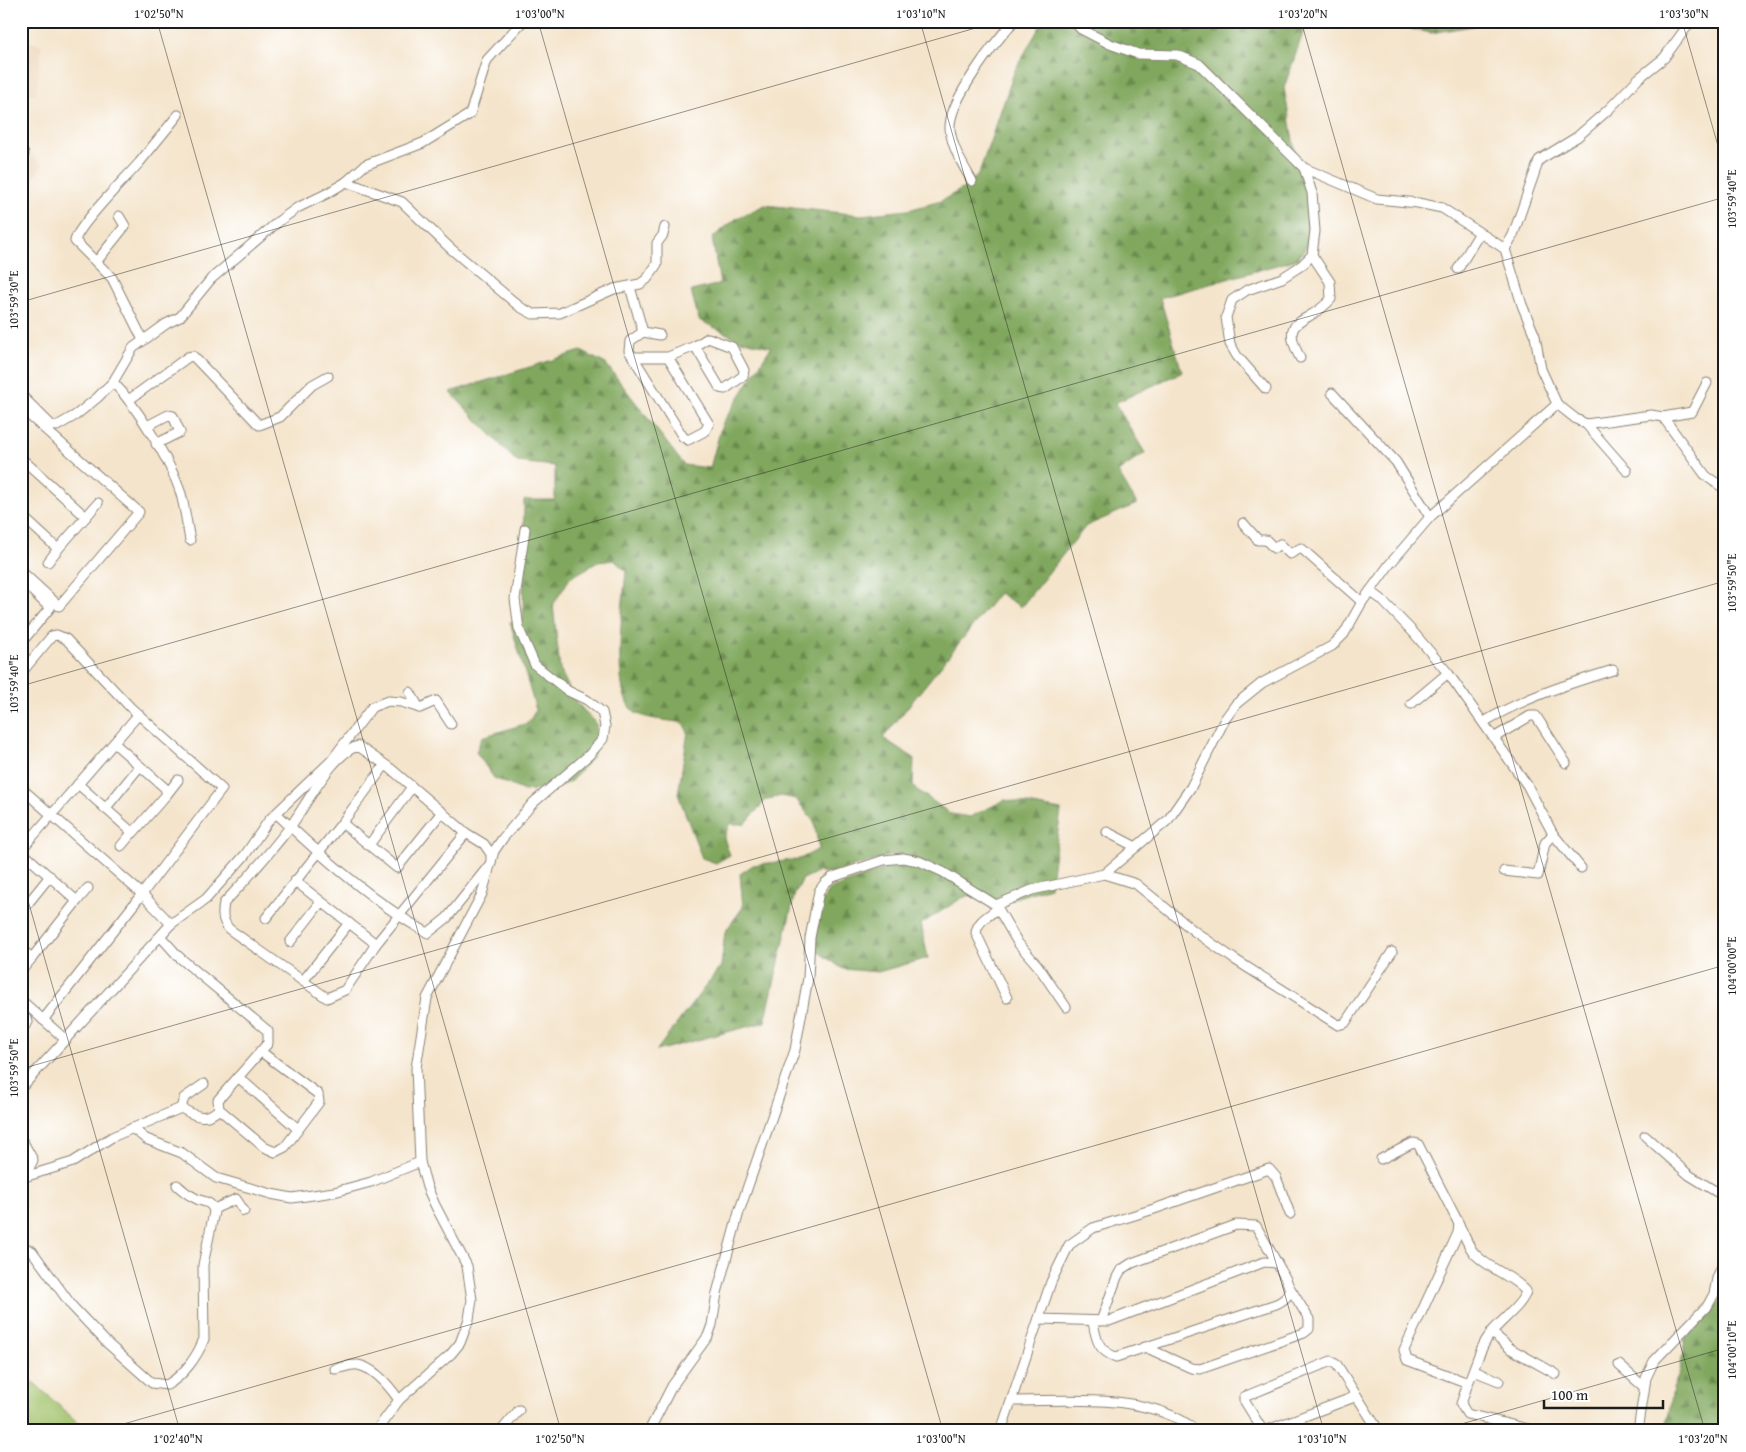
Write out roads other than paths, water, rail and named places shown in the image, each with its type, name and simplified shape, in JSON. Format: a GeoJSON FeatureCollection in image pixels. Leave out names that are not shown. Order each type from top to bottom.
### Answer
{"type":"FeatureCollection","features":[{"type":"Feature","properties":{"kind":"street"},"geometry":{"type":"LineString","coordinates":[[21,395],[42,418],[57,426],[76,415],[113,382],[132,348],[180,317],[212,279],[279,221],[297,208],[346,182],[365,165],[423,143],[470,114],[487,60],[523,21]]}},
{"type":"Feature","properties":{"kind":"street"},"geometry":{"type":"LineString","coordinates":[[972,181],[960,160],[952,137],[952,117],[958,99],[992,49],[1014,21]]}},
{"type":"Feature","properties":{"kind":"street"},"geometry":{"type":"LineString","coordinates":[[1073,21],[1081,29],[1110,44],[1138,54],[1177,55],[1200,64],[1304,168],[1377,198],[1442,208],[1478,234],[1505,249],[1522,305],[1535,336],[1541,369],[1557,404],[1576,419],[1586,424],[1626,471]]}},
{"type":"Feature","properties":{"kind":"street"},"geometry":{"type":"LineString","coordinates":[[1505,249],[1513,235],[1539,160],[1577,137],[1608,110],[1639,78],[1664,58],[1692,21]]}},
{"type":"Feature","properties":{"kind":"street"},"geometry":{"type":"LineString","coordinates":[[143,340],[112,278],[97,261],[76,244],[75,237],[178,115]]}},
{"type":"Feature","properties":{"kind":"street"},"geometry":{"type":"LineString","coordinates":[[1266,389],[1237,356],[1230,344],[1226,317],[1232,300],[1247,290],[1282,278],[1302,265],[1312,255],[1315,232],[1312,193],[1304,168]]}},
{"type":"Feature","properties":{"kind":"street"},"geometry":{"type":"LineString","coordinates":[[346,182],[402,202],[450,248],[520,307],[533,314],[560,313],[614,289],[630,286],[647,279],[657,264],[657,243],[663,235],[665,226]]}},
{"type":"Feature","properties":{"kind":"street"},"geometry":{"type":"LineString","coordinates":[[97,261],[125,226],[125,223],[119,216]]}},
{"type":"Feature","properties":{"kind":"street"},"geometry":{"type":"LineString","coordinates":[[1458,269],[1478,234]]}},
{"type":"Feature","properties":{"kind":"street"},"geometry":{"type":"LineString","coordinates":[[1300,358],[1290,336],[1292,329],[1296,323],[1323,309],[1331,300],[1330,282],[1312,255]]}},
{"type":"Feature","properties":{"kind":"street"},"geometry":{"type":"LineString","coordinates":[[630,286],[643,332]]}},
{"type":"Feature","properties":{"kind":"street"},"geometry":{"type":"LineString","coordinates":[[660,334],[643,332],[629,344],[629,351],[683,437],[688,440],[705,431],[709,424],[668,357]]}},
{"type":"Feature","properties":{"kind":"street"},"geometry":{"type":"LineString","coordinates":[[633,357],[668,357],[695,346],[708,338],[728,344],[744,370],[743,376],[725,389],[720,388],[695,346]]}},
{"type":"Feature","properties":{"kind":"street"},"geometry":{"type":"LineString","coordinates":[[130,399],[188,357],[193,356],[259,425],[280,418],[312,386],[328,376]]}},
{"type":"Feature","properties":{"kind":"street"},"geometry":{"type":"LineString","coordinates":[[113,382],[130,399],[147,426],[181,494],[190,540]]}},
{"type":"Feature","properties":{"kind":"street"},"geometry":{"type":"LineString","coordinates":[[1586,424],[1651,415],[1663,418],[1692,412],[1707,382]]}},
{"type":"Feature","properties":{"kind":"street"},"geometry":{"type":"LineString","coordinates":[[1332,393],[1396,462],[1430,517]]}},
{"type":"Feature","properties":{"kind":"street"},"geometry":{"type":"LineString","coordinates":[[1007,998],[976,933],[980,922],[996,907],[1032,890],[1104,874],[1168,820],[1182,800],[1236,704],[1262,683],[1332,646],[1344,634],[1370,591],[1430,517],[1557,404]]}},
{"type":"Feature","properties":{"kind":"street"},"geometry":{"type":"LineString","coordinates":[[21,408],[139,512],[59,606],[21,571]]}},
{"type":"Feature","properties":{"kind":"street"},"geometry":{"type":"LineString","coordinates":[[147,426],[168,415],[174,416],[180,432],[156,444]]}},
{"type":"Feature","properties":{"kind":"street"},"geometry":{"type":"LineString","coordinates":[[1663,418],[1706,476],[1725,489]]}},
{"type":"Feature","properties":{"kind":"street"},"geometry":{"type":"LineString","coordinates":[[21,458],[86,517]]}},
{"type":"Feature","properties":{"kind":"street"},"geometry":{"type":"LineString","coordinates":[[48,562],[98,503]]}},
{"type":"Feature","properties":{"kind":"street"},"geometry":{"type":"LineString","coordinates":[[21,515],[58,549]]}},
{"type":"Feature","properties":{"kind":"street"},"geometry":{"type":"LineString","coordinates":[[1242,523],[1258,540],[1266,540],[1274,548],[1280,544],[1290,554],[1301,548],[1362,602]]}},
{"type":"Feature","properties":{"kind":"street"},"geometry":{"type":"LineString","coordinates":[[376,1431],[399,1400],[451,1354],[460,1343],[470,1319],[472,1300],[467,1266],[427,1187],[420,1162],[416,1068],[427,998],[482,894],[494,851],[533,803],[589,756],[603,739],[605,726],[602,712],[587,700],[568,691],[536,664],[519,629],[515,599],[525,529]]}},
{"type":"Feature","properties":{"kind":"street"},"geometry":{"type":"LineString","coordinates":[[21,580],[50,608],[21,642]]}},
{"type":"Feature","properties":{"kind":"street"},"geometry":{"type":"LineString","coordinates":[[1370,591],[1381,599],[1407,625],[1448,673],[1495,737],[1527,785],[1553,834],[1581,868]]}},
{"type":"Feature","properties":{"kind":"street"},"geometry":{"type":"LineString","coordinates":[[21,613],[21,618]]}},
{"type":"Feature","properties":{"kind":"street"},"geometry":{"type":"LineString","coordinates":[[21,673],[52,636],[57,635],[66,639],[139,714],[222,789],[43,1020]]}},
{"type":"Feature","properties":{"kind":"street"},"geometry":{"type":"LineString","coordinates":[[1484,722],[1525,699],[1544,691],[1613,670]]}},
{"type":"Feature","properties":{"kind":"street"},"geometry":{"type":"LineString","coordinates":[[1411,704],[1448,673]]}},
{"type":"Feature","properties":{"kind":"street"},"geometry":{"type":"LineString","coordinates":[[410,692],[419,708]]}},
{"type":"Feature","properties":{"kind":"street"},"geometry":{"type":"LineString","coordinates":[[1525,699],[1530,716]]}},
{"type":"Feature","properties":{"kind":"street"},"geometry":{"type":"LineString","coordinates":[[21,1088],[171,924],[206,899],[292,796],[327,765],[372,708],[388,701],[401,702],[419,708],[438,702],[451,724]]}},
{"type":"Feature","properties":{"kind":"street"},"geometry":{"type":"LineString","coordinates":[[78,901],[21,851],[139,714]]}},
{"type":"Feature","properties":{"kind":"street"},"geometry":{"type":"LineString","coordinates":[[1495,737],[1530,716],[1536,716],[1566,763]]}},
{"type":"Feature","properties":{"kind":"street"},"geometry":{"type":"LineString","coordinates":[[114,743],[165,788],[167,794]]}},
{"type":"Feature","properties":{"kind":"street"},"geometry":{"type":"LineString","coordinates":[[276,814],[290,827],[319,852],[398,916],[428,932],[436,929],[491,863],[491,854],[484,844],[466,833],[385,764],[358,746],[347,751],[329,770],[290,827],[224,903],[222,913],[223,922],[229,929],[328,998],[345,990],[376,944],[398,916],[466,833]]}},
{"type":"Feature","properties":{"kind":"street"},"geometry":{"type":"LineString","coordinates":[[266,918],[342,823],[385,764]]}},
{"type":"Feature","properties":{"kind":"street"},"geometry":{"type":"LineString","coordinates":[[105,809],[140,766]]}},
{"type":"Feature","properties":{"kind":"street"},"geometry":{"type":"LineString","coordinates":[[121,846],[178,780]]}},
{"type":"Feature","properties":{"kind":"street"},"geometry":{"type":"LineString","coordinates":[[78,784],[132,834]]}},
{"type":"Feature","properties":{"kind":"street"},"geometry":{"type":"LineString","coordinates":[[369,845],[412,787]]}},
{"type":"Feature","properties":{"kind":"street"},"geometry":{"type":"LineString","coordinates":[[21,788],[142,894],[171,924]]}},
{"type":"Feature","properties":{"kind":"street"},"geometry":{"type":"LineString","coordinates":[[342,823],[397,868],[442,812]]}},
{"type":"Feature","properties":{"kind":"street"},"geometry":{"type":"LineString","coordinates":[[1107,832],[1136,847]]}},
{"type":"Feature","properties":{"kind":"street"},"geometry":{"type":"LineString","coordinates":[[1504,871],[1538,875],[1545,843],[1553,834]]}},
{"type":"Feature","properties":{"kind":"street"},"geometry":{"type":"LineString","coordinates":[[649,1431],[672,1386],[708,1336],[712,1325],[717,1293],[739,1212],[795,1050],[808,978],[810,938],[820,891],[824,883],[884,860],[903,858],[919,861],[943,872],[996,907],[1018,943],[1038,966],[1066,1007]]}},
{"type":"Feature","properties":{"kind":"street"},"geometry":{"type":"LineString","coordinates":[[1104,874],[1136,884],[1226,953],[1338,1025],[1345,1023],[1392,952]]}},
{"type":"Feature","properties":{"kind":"street"},"geometry":{"type":"LineString","coordinates":[[21,912],[50,876]]}},
{"type":"Feature","properties":{"kind":"street"},"geometry":{"type":"LineString","coordinates":[[295,881],[376,944]]}},
{"type":"Feature","properties":{"kind":"street"},"geometry":{"type":"LineString","coordinates":[[21,971],[88,888]]}},
{"type":"Feature","properties":{"kind":"street"},"geometry":{"type":"LineString","coordinates":[[290,942],[321,902]]}},
{"type":"Feature","properties":{"kind":"street"},"geometry":{"type":"LineString","coordinates":[[303,981],[349,923]]}},
{"type":"Feature","properties":{"kind":"street"},"geometry":{"type":"LineString","coordinates":[[161,937],[179,957],[268,1031],[268,1043],[260,1051],[218,1100],[219,1109],[264,1147],[275,1152],[285,1146],[319,1102],[318,1094],[260,1051]]}},
{"type":"Feature","properties":{"kind":"street"},"geometry":{"type":"LineString","coordinates":[[21,949],[32,958]]}},
{"type":"Feature","properties":{"kind":"street"},"geometry":{"type":"LineString","coordinates":[[21,1000],[66,1040]]}},
{"type":"Feature","properties":{"kind":"street"},"geometry":{"type":"LineString","coordinates":[[21,1010],[28,1020],[21,1030]]}},
{"type":"Feature","properties":{"kind":"street"},"geometry":{"type":"LineString","coordinates":[[238,1078],[298,1130]]}},
{"type":"Feature","properties":{"kind":"street"},"geometry":{"type":"LineString","coordinates":[[181,1108],[184,1098],[204,1084]]}},
{"type":"Feature","properties":{"kind":"street"},"geometry":{"type":"LineString","coordinates":[[24,1177],[73,1162],[112,1136],[181,1108],[199,1117],[205,1117],[219,1109]]}},
{"type":"Feature","properties":{"kind":"street"},"geometry":{"type":"LineString","coordinates":[[132,1128],[146,1139],[182,1153],[216,1178],[292,1198],[334,1192],[371,1182],[420,1162]]}},
{"type":"Feature","properties":{"kind":"street"},"geometry":{"type":"LineString","coordinates":[[1645,1136],[1689,1175],[1725,1197]]}},
{"type":"Feature","properties":{"kind":"street"},"geometry":{"type":"LineString","coordinates":[[23,1142],[33,1160],[24,1177]]}},
{"type":"Feature","properties":{"kind":"street"},"geometry":{"type":"LineString","coordinates":[[1381,1159],[1413,1143],[1418,1144],[1473,1252],[1484,1262],[1518,1283],[1526,1291],[1523,1299],[1491,1332],[1480,1349],[1474,1371],[1461,1404],[1467,1414],[1537,1431]]}},
{"type":"Feature","properties":{"kind":"street"},"geometry":{"type":"LineString","coordinates":[[1001,1431],[1051,1282],[1069,1245],[1093,1228],[1269,1169],[1276,1177],[1290,1214]]}},
{"type":"Feature","properties":{"kind":"street"},"geometry":{"type":"LineString","coordinates":[[177,1185],[194,1198],[206,1201],[214,1209]]}},
{"type":"Feature","properties":{"kind":"street"},"geometry":{"type":"LineString","coordinates":[[214,1209],[236,1199],[244,1211]]}},
{"type":"Feature","properties":{"kind":"street"},"geometry":{"type":"LineString","coordinates":[[21,1246],[32,1251],[72,1306],[107,1343],[152,1383],[167,1385],[187,1368],[200,1349],[204,1339],[203,1265],[214,1209]]}},
{"type":"Feature","properties":{"kind":"street"},"geometry":{"type":"LineString","coordinates":[[1459,1224],[1458,1233],[1404,1350],[1407,1360],[1468,1383]]}},
{"type":"Feature","properties":{"kind":"street"},"geometry":{"type":"LineString","coordinates":[[1146,1347],[1191,1368],[1200,1369],[1304,1333],[1310,1325],[1309,1319],[1256,1226],[1236,1225],[1132,1263],[1121,1270],[1098,1321],[1099,1345],[1105,1353],[1116,1357],[1146,1347],[1276,1304],[1285,1300],[1290,1294],[1290,1288]]}},
{"type":"Feature","properties":{"kind":"street"},"geometry":{"type":"LineString","coordinates":[[1638,1431],[1644,1387],[1654,1362],[1708,1305],[1714,1294],[1717,1278],[1725,1259]]}},
{"type":"Feature","properties":{"kind":"street"},"geometry":{"type":"LineString","coordinates":[[1039,1319],[1110,1321],[1264,1262],[1277,1263]]}},
{"type":"Feature","properties":{"kind":"street"},"geometry":{"type":"LineString","coordinates":[[1491,1332],[1511,1349],[1556,1374]]}},
{"type":"Feature","properties":{"kind":"street"},"geometry":{"type":"LineString","coordinates":[[1357,1396],[1264,1431],[1244,1400],[1244,1397],[1331,1361],[1337,1365],[1379,1430],[1364,1431]]}},
{"type":"Feature","properties":{"kind":"street"},"geometry":{"type":"LineString","coordinates":[[335,1369],[355,1365],[364,1368],[383,1380],[399,1400]]}},
{"type":"Feature","properties":{"kind":"street"},"geometry":{"type":"LineString","coordinates":[[1619,1365],[1644,1387]]}},
{"type":"Feature","properties":{"kind":"street"},"geometry":{"type":"LineString","coordinates":[[1474,1371],[1499,1381]]}},
{"type":"Feature","properties":{"kind":"street"},"geometry":{"type":"LineString","coordinates":[[1012,1401],[1099,1400],[1167,1412],[1197,1431]]}},
{"type":"Feature","properties":{"kind":"street"},"geometry":{"type":"LineString","coordinates":[[500,1431],[519,1410]]}}]}
